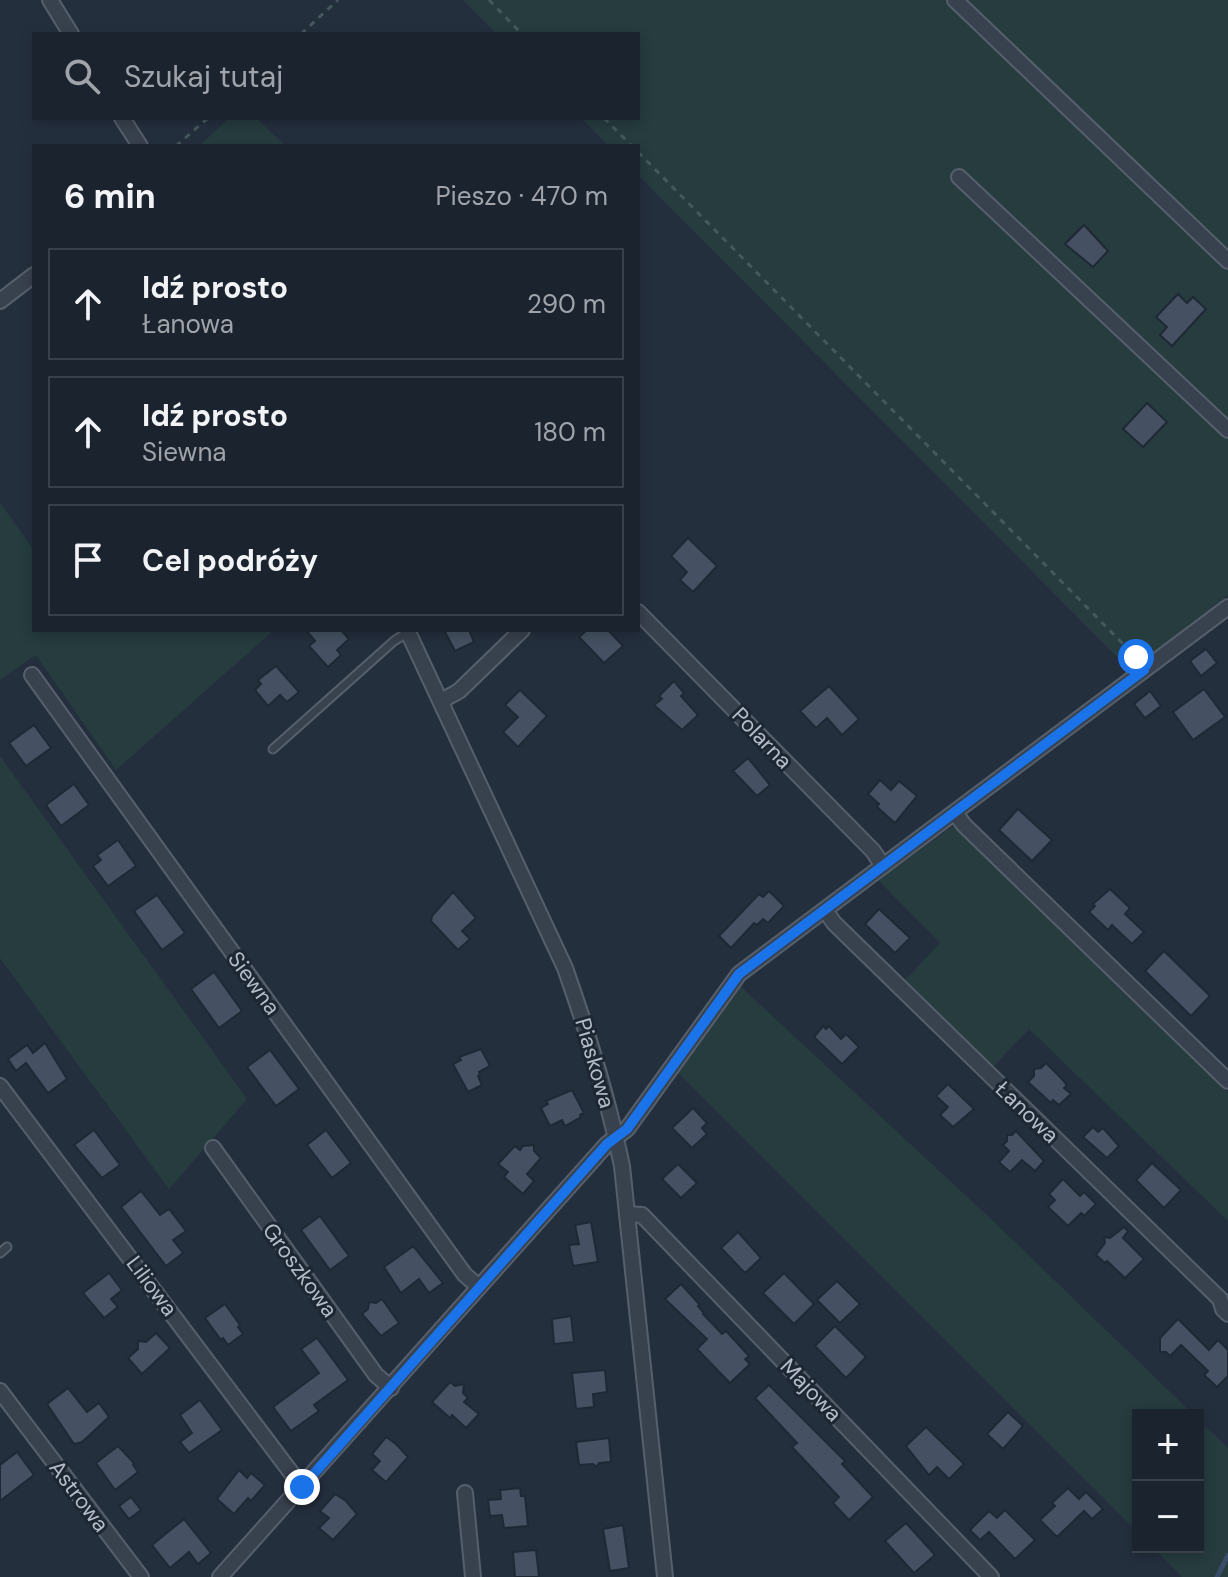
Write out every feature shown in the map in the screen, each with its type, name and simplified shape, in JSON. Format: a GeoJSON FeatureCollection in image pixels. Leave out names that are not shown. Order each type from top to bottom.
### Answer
{"type":"FeatureCollection","features":[{"type":"Feature","properties":{"kind":"street"},"geometry":{"type":"LineString","coordinates":[[50,0],[70,32]]}},
{"type":"Feature","properties":{"kind":"street"},"geometry":{"type":"LineString","coordinates":[[955,0],[1228,261]]}},
{"type":"Feature","properties":{"kind":"street"},"geometry":{"type":"LineString","coordinates":[[123,120],[139,144]]}},
{"type":"Feature","properties":{"kind":"street"},"geometry":{"type":"LineString","coordinates":[[959,177],[1228,430]]}},
{"type":"Feature","properties":{"kind":"street"},"geometry":{"type":"LineString","coordinates":[[0,301],[32,277]]}},
{"type":"Feature","properties":{"kind":"street"},"geometry":{"type":"LineString","coordinates":[[220,1577],[479,1287],[616,1137],[627,1129],[739,974],[1228,607]]}},
{"type":"Feature","properties":{"kind":"street","name":"Polarna"},"geometry":{"type":"LineString","coordinates":[[640,614],[873,851],[883,866]]}},
{"type":"Feature","properties":{"kind":"street","name":"Piaskowa"},"geometry":{"type":"LineString","coordinates":[[408,632],[565,968],[585,1025],[616,1137],[627,1214],[665,1577]]}},
{"type":"Feature","properties":{"kind":"street"},"geometry":{"type":"LineString","coordinates":[[441,701],[459,691],[520,632]]}},
{"type":"Feature","properties":{"kind":"street","name":"Siewna"},"geometry":{"type":"LineString","coordinates":[[32,675],[465,1275],[479,1287]]}},
{"type":"Feature","properties":{"kind":"street"},"geometry":{"type":"LineString","coordinates":[[955,813],[1228,1081]]}},
{"type":"Feature","properties":{"kind":"street","name":"Łanowa"},"geometry":{"type":"LineString","coordinates":[[825,910],[834,923],[1220,1299],[1228,1314]]}},
{"type":"Feature","properties":{"kind":"street","name":"Liliowa"},"geometry":{"type":"LineString","coordinates":[[0,1086],[302,1487]]}},
{"type":"Feature","properties":{"kind":"street","name":"Groszkowa"},"geometry":{"type":"LineString","coordinates":[[213,1148],[376,1375],[391,1388]]}},
{"type":"Feature","properties":{"kind":"street","name":"Majowa"},"geometry":{"type":"LineString","coordinates":[[627,1214],[642,1215],[991,1577]]}},
{"type":"Feature","properties":{"kind":"street","name":"Astrowa"},"geometry":{"type":"LineString","coordinates":[[0,1391],[141,1577]]}},
{"type":"Feature","properties":{"kind":"street"},"geometry":{"type":"LineString","coordinates":[[465,1493],[473,1577]]}},
{"type":"Feature","properties":{"kind":"lane"},"geometry":{"type":"LineString","coordinates":[[273,749],[407,632]]}},
{"type":"Feature","properties":{"kind":"path"},"geometry":{"type":"LineString","coordinates":[[303,32],[338,0]]}},
{"type":"Feature","properties":{"kind":"path"},"geometry":{"type":"LineString","coordinates":[[489,0],[520,32]]}},
{"type":"Feature","properties":{"kind":"path"},"geometry":{"type":"LineString","coordinates":[[178,144],[206,120]]}},
{"type":"Feature","properties":{"kind":"path"},"geometry":{"type":"LineString","coordinates":[[606,120],[630,144]]}},
{"type":"Feature","properties":{"kind":"path"},"geometry":{"type":"LineString","coordinates":[[640,154],[1136,657],[1144,670]]}},
{"type":"Feature","properties":{"kind":"green space"},"geometry":{"type":"Polygon","coordinates":[[[463,0],[1228,0],[1228,595],[1130,670],[640,177],[640,144],[607,144],[583,120],[640,120],[640,32],[495,32],[463,0]]]}},
{"type":"Feature","properties":{"kind":"green space"},"geometry":{"type":"Polygon","coordinates":[[[227,120],[258,120],[284,144],[201,144],[227,120]]]}},
{"type":"Feature","properties":{"kind":"green space"},"geometry":{"type":"Polygon","coordinates":[[[0,503],[32,547],[32,632],[272,632],[116,770],[36,655],[0,680],[0,503]]]}},
{"type":"Feature","properties":{"kind":"green space"},"geometry":{"type":"Polygon","coordinates":[[[0,756],[247,1099],[169,1189],[0,958],[0,756]]]}},
{"type":"Feature","properties":{"kind":"green space"},"geometry":{"type":"Polygon","coordinates":[[[953,826],[1228,1093],[1228,1221],[1029,1029],[993,1067],[905,980],[940,943],[878,880],[953,826]]]}},
{"type":"Feature","properties":{"kind":"green space"},"geometry":{"type":"Polygon","coordinates":[[[739,985],[990,1218],[1188,1409],[1132,1409],[1132,1527],[676,1071],[739,985]]]}},
{"type":"Feature","properties":{"kind":"green space"},"geometry":{"type":"Polygon","coordinates":[[[1204,1425],[1228,1448],[1228,1577],[1182,1577],[1158,1553],[1204,1553],[1204,1425]]]}},
{"type":"Feature","properties":{"kind":"building"},"geometry":{"type":"Polygon","coordinates":[[[1084,225],[1108,251],[1093,267],[1065,244],[1084,225]]]}},
{"type":"Feature","properties":{"kind":"building"},"geometry":{"type":"Polygon","coordinates":[[[1178,294],[1187,303],[1193,297],[1206,309],[1172,346],[1160,335],[1167,327],[1156,317],[1178,294]]]}},
{"type":"Feature","properties":{"kind":"building"},"geometry":{"type":"Polygon","coordinates":[[[1147,403],[1167,422],[1143,447],[1123,429],[1147,403]]]}},
{"type":"Feature","properties":{"kind":"building"},"geometry":{"type":"Polygon","coordinates":[[[688,538],[717,566],[693,592],[680,580],[687,572],[671,556],[688,538]]]}},
{"type":"Feature","properties":{"kind":"building"},"geometry":{"type":"Polygon","coordinates":[[[308,632],[343,632],[349,639],[337,650],[341,655],[328,667],[309,646],[315,641],[308,632]]]}},
{"type":"Feature","properties":{"kind":"building"},"geometry":{"type":"Polygon","coordinates":[[[445,632],[470,632],[474,642],[455,651],[445,632]]]}},
{"type":"Feature","properties":{"kind":"building"},"geometry":{"type":"Polygon","coordinates":[[[585,632],[610,632],[623,646],[604,663],[579,637],[585,632]]]}},
{"type":"Feature","properties":{"kind":"building"},"geometry":{"type":"Polygon","coordinates":[[[1206,649],[1217,663],[1201,676],[1190,661],[1206,649]]]}},
{"type":"Feature","properties":{"kind":"building"},"geometry":{"type":"Polygon","coordinates":[[[276,666],[299,692],[287,702],[280,695],[268,706],[255,690],[261,684],[258,680],[276,666]]]}},
{"type":"Feature","properties":{"kind":"building"},"geometry":{"type":"Polygon","coordinates":[[[674,681],[684,693],[681,696],[698,715],[682,730],[654,705],[674,681]]]}},
{"type":"Feature","properties":{"kind":"building"},"geometry":{"type":"Polygon","coordinates":[[[829,686],[859,719],[842,735],[827,718],[816,728],[800,711],[829,686]]]}},
{"type":"Feature","properties":{"kind":"building"},"geometry":{"type":"Polygon","coordinates":[[[1204,689],[1225,717],[1193,740],[1173,712],[1204,689]]]}},
{"type":"Feature","properties":{"kind":"building"},"geometry":{"type":"Polygon","coordinates":[[[520,690],[547,716],[518,747],[503,732],[518,717],[505,705],[520,690]]]}},
{"type":"Feature","properties":{"kind":"building"},"geometry":{"type":"Polygon","coordinates":[[[1150,691],[1161,706],[1145,718],[1134,704],[1150,691]]]}},
{"type":"Feature","properties":{"kind":"building"},"geometry":{"type":"Polygon","coordinates":[[[34,725],[51,748],[26,766],[9,743],[34,725]]]}},
{"type":"Feature","properties":{"kind":"building"},"geometry":{"type":"Polygon","coordinates":[[[748,758],[770,785],[757,796],[733,771],[748,758]]]}},
{"type":"Feature","properties":{"kind":"building"},"geometry":{"type":"Polygon","coordinates":[[[880,780],[891,790],[899,781],[917,796],[895,823],[868,794],[880,780]]]}},
{"type":"Feature","properties":{"kind":"building"},"geometry":{"type":"Polygon","coordinates":[[[74,784],[89,805],[61,826],[46,805],[74,784]]]}},
{"type":"Feature","properties":{"kind":"building"},"geometry":{"type":"Polygon","coordinates":[[[1018,809],[1052,840],[1032,861],[999,830],[1018,809]]]}},
{"type":"Feature","properties":{"kind":"building"},"geometry":{"type":"Polygon","coordinates":[[[118,840],[136,866],[108,886],[93,866],[101,860],[97,855],[118,840]]]}},
{"type":"Feature","properties":{"kind":"building"},"geometry":{"type":"Polygon","coordinates":[[[1110,889],[1130,908],[1125,914],[1144,932],[1132,944],[1112,925],[1108,930],[1089,912],[1095,906],[1093,904],[1110,889]]]}},
{"type":"Feature","properties":{"kind":"building"},"geometry":{"type":"Polygon","coordinates":[[[769,891],[784,906],[768,923],[763,919],[757,925],[754,923],[731,948],[719,936],[759,894],[763,897],[769,891]]]}},
{"type":"Feature","properties":{"kind":"building"},"geometry":{"type":"Polygon","coordinates":[[[453,892],[476,918],[462,931],[470,939],[458,950],[431,921],[453,892]]]}},
{"type":"Feature","properties":{"kind":"building"},"geometry":{"type":"Polygon","coordinates":[[[157,895],[185,933],[162,950],[134,911],[157,895]]]}},
{"type":"Feature","properties":{"kind":"building"},"geometry":{"type":"Polygon","coordinates":[[[879,909],[910,938],[895,953],[865,924],[879,909]]]}},
{"type":"Feature","properties":{"kind":"building"},"geometry":{"type":"Polygon","coordinates":[[[1164,951],[1210,996],[1191,1016],[1145,971],[1164,951]]]}},
{"type":"Feature","properties":{"kind":"building"},"geometry":{"type":"Polygon","coordinates":[[[214,972],[242,1011],[219,1028],[191,989],[214,972]]]}},
{"type":"Feature","properties":{"kind":"building"},"geometry":{"type":"Polygon","coordinates":[[[823,1026],[826,1029],[829,1026],[841,1039],[846,1034],[859,1047],[842,1064],[814,1037],[823,1026]]]}},
{"type":"Feature","properties":{"kind":"building"},"geometry":{"type":"Polygon","coordinates":[[[45,1043],[67,1079],[48,1093],[26,1063],[16,1071],[8,1059],[27,1045],[33,1053],[45,1043]]]}},
{"type":"Feature","properties":{"kind":"building"},"geometry":{"type":"Polygon","coordinates":[[[481,1049],[490,1066],[479,1072],[482,1085],[468,1092],[453,1064],[461,1060],[459,1057],[481,1049]]]}},
{"type":"Feature","properties":{"kind":"building"},"geometry":{"type":"Polygon","coordinates":[[[270,1050],[299,1089],[276,1106],[247,1067],[270,1050]]]}},
{"type":"Feature","properties":{"kind":"building"},"geometry":{"type":"Polygon","coordinates":[[[1046,1063],[1067,1085],[1064,1088],[1071,1094],[1059,1105],[1053,1100],[1051,1103],[1028,1082],[1034,1076],[1034,1069],[1046,1063]]]}},
{"type":"Feature","properties":{"kind":"building"},"geometry":{"type":"Polygon","coordinates":[[[948,1084],[974,1109],[953,1127],[940,1115],[948,1107],[936,1096],[948,1084]]]}},
{"type":"Feature","properties":{"kind":"building"},"geometry":{"type":"Polygon","coordinates":[[[572,1090],[584,1113],[565,1126],[562,1120],[550,1126],[541,1108],[548,1104],[546,1101],[572,1090]]]}},
{"type":"Feature","properties":{"kind":"building"},"geometry":{"type":"Polygon","coordinates":[[[693,1108],[707,1123],[702,1128],[707,1134],[692,1148],[672,1128],[693,1108]]]}},
{"type":"Feature","properties":{"kind":"building"},"geometry":{"type":"Polygon","coordinates":[[[1093,1127],[1098,1132],[1103,1128],[1119,1146],[1107,1158],[1083,1137],[1093,1127]]]}},
{"type":"Feature","properties":{"kind":"building"},"geometry":{"type":"Polygon","coordinates":[[[94,1130],[120,1165],[102,1178],[74,1145],[94,1130]]]}},
{"type":"Feature","properties":{"kind":"building"},"geometry":{"type":"Polygon","coordinates":[[[326,1130],[351,1163],[332,1178],[307,1145],[326,1130]]]}},
{"type":"Feature","properties":{"kind":"building"},"geometry":{"type":"Polygon","coordinates":[[[1016,1131],[1044,1161],[1035,1171],[1022,1160],[1010,1172],[999,1162],[1009,1151],[1003,1145],[1007,1135],[1016,1131]]]}},
{"type":"Feature","properties":{"kind":"building"},"geometry":{"type":"Polygon","coordinates":[[[534,1145],[534,1151],[541,1158],[527,1174],[534,1181],[523,1194],[504,1177],[508,1172],[498,1164],[515,1146],[520,1150],[523,1146],[534,1145]]]}},
{"type":"Feature","properties":{"kind":"building"},"geometry":{"type":"Polygon","coordinates":[[[1152,1163],[1181,1190],[1164,1208],[1136,1180],[1152,1163]]]}},
{"type":"Feature","properties":{"kind":"building"},"geometry":{"type":"Polygon","coordinates":[[[678,1164],[697,1183],[681,1198],[662,1179],[678,1164]]]}},
{"type":"Feature","properties":{"kind":"building"},"geometry":{"type":"Polygon","coordinates":[[[1063,1179],[1080,1196],[1084,1192],[1096,1204],[1068,1226],[1048,1207],[1055,1200],[1049,1194],[1063,1179]]]}},
{"type":"Feature","properties":{"kind":"building"},"geometry":{"type":"Polygon","coordinates":[[[141,1191],[160,1215],[169,1209],[186,1231],[173,1240],[183,1253],[166,1266],[121,1207],[141,1191]]]}},
{"type":"Feature","properties":{"kind":"building"},"geometry":{"type":"Polygon","coordinates":[[[320,1216],[349,1256],[330,1270],[301,1230],[320,1216]]]}},
{"type":"Feature","properties":{"kind":"building"},"geometry":{"type":"Polygon","coordinates":[[[591,1222],[598,1262],[573,1266],[569,1245],[579,1244],[575,1225],[591,1222]]]}},
{"type":"Feature","properties":{"kind":"building"},"geometry":{"type":"Polygon","coordinates":[[[1124,1227],[1128,1231],[1123,1238],[1144,1259],[1125,1278],[1096,1255],[1105,1243],[1104,1237],[1110,1238],[1124,1227]]]}},
{"type":"Feature","properties":{"kind":"building"},"geometry":{"type":"Polygon","coordinates":[[[738,1232],[761,1258],[745,1273],[721,1248],[738,1232]]]}},
{"type":"Feature","properties":{"kind":"building"},"geometry":{"type":"Polygon","coordinates":[[[412,1247],[443,1283],[429,1293],[419,1279],[401,1293],[384,1267],[412,1247]]]}},
{"type":"Feature","properties":{"kind":"building"},"geometry":{"type":"Polygon","coordinates":[[[109,1273],[122,1290],[111,1299],[118,1307],[104,1318],[83,1293],[109,1273]]]}},
{"type":"Feature","properties":{"kind":"building"},"geometry":{"type":"Polygon","coordinates":[[[784,1273],[814,1304],[794,1324],[763,1293],[784,1273]]]}},
{"type":"Feature","properties":{"kind":"building"},"geometry":{"type":"Polygon","coordinates":[[[837,1281],[860,1304],[840,1323],[817,1300],[837,1281]]]}},
{"type":"Feature","properties":{"kind":"building"},"geometry":{"type":"Polygon","coordinates":[[[681,1284],[700,1305],[703,1314],[722,1334],[726,1331],[749,1356],[745,1359],[750,1364],[730,1383],[697,1349],[707,1339],[665,1299],[681,1284]]]}},
{"type":"Feature","properties":{"kind":"building"},"geometry":{"type":"Polygon","coordinates":[[[382,1299],[399,1323],[381,1336],[362,1314],[368,1309],[369,1302],[376,1303],[382,1299]]]}},
{"type":"Feature","properties":{"kind":"building"},"geometry":{"type":"Polygon","coordinates":[[[225,1304],[243,1334],[228,1345],[205,1318],[225,1304]]]}},
{"type":"Feature","properties":{"kind":"building"},"geometry":{"type":"Polygon","coordinates":[[[571,1316],[574,1342],[554,1344],[552,1319],[571,1316]]]}},
{"type":"Feature","properties":{"kind":"building"},"geometry":{"type":"Polygon","coordinates":[[[1178,1319],[1209,1350],[1218,1340],[1228,1350],[1228,1376],[1217,1387],[1204,1375],[1208,1371],[1181,1345],[1170,1356],[1160,1352],[1160,1338],[1178,1319]]]}},
{"type":"Feature","properties":{"kind":"building"},"geometry":{"type":"Polygon","coordinates":[[[835,1326],[866,1357],[846,1378],[815,1346],[835,1326]]]}},
{"type":"Feature","properties":{"kind":"building"},"geometry":{"type":"Polygon","coordinates":[[[156,1333],[170,1348],[142,1374],[128,1358],[138,1349],[138,1341],[146,1342],[156,1333]]]}},
{"type":"Feature","properties":{"kind":"building"},"geometry":{"type":"Polygon","coordinates":[[[317,1338],[348,1380],[314,1405],[319,1411],[291,1431],[273,1407],[319,1373],[301,1349],[317,1338]]]}},
{"type":"Feature","properties":{"kind":"building"},"geometry":{"type":"Polygon","coordinates":[[[605,1370],[607,1392],[593,1394],[594,1407],[576,1409],[572,1373],[605,1370]]]}},
{"type":"Feature","properties":{"kind":"building"},"geometry":{"type":"Polygon","coordinates":[[[450,1382],[455,1386],[464,1384],[463,1393],[468,1398],[464,1402],[479,1414],[466,1428],[432,1402],[450,1382]]]}},
{"type":"Feature","properties":{"kind":"building"},"geometry":{"type":"Polygon","coordinates":[[[769,1385],[845,1461],[842,1464],[873,1497],[849,1520],[833,1503],[839,1497],[792,1447],[797,1443],[755,1398],[769,1385]]]}},
{"type":"Feature","properties":{"kind":"building"},"geometry":{"type":"Polygon","coordinates":[[[68,1388],[87,1412],[99,1403],[109,1417],[82,1442],[74,1444],[47,1404],[68,1388]]]}},
{"type":"Feature","properties":{"kind":"building"},"geometry":{"type":"Polygon","coordinates":[[[200,1400],[222,1430],[189,1453],[180,1442],[192,1433],[180,1415],[200,1400]]]}},
{"type":"Feature","properties":{"kind":"building"},"geometry":{"type":"Polygon","coordinates":[[[1008,1412],[1023,1426],[1003,1449],[987,1434],[1008,1412]]]}},
{"type":"Feature","properties":{"kind":"building"},"geometry":{"type":"Polygon","coordinates":[[[926,1427],[964,1464],[949,1479],[937,1467],[929,1475],[906,1446],[926,1427]]]}},
{"type":"Feature","properties":{"kind":"building"},"geometry":{"type":"Polygon","coordinates":[[[386,1437],[408,1457],[386,1482],[372,1470],[380,1461],[372,1454],[386,1437]]]}},
{"type":"Feature","properties":{"kind":"building"},"geometry":{"type":"Polygon","coordinates":[[[609,1438],[611,1462],[599,1463],[596,1467],[593,1464],[579,1465],[576,1442],[609,1438]]]}},
{"type":"Feature","properties":{"kind":"building"},"geometry":{"type":"Polygon","coordinates":[[[118,1446],[138,1472],[115,1490],[96,1463],[118,1446]]]}},
{"type":"Feature","properties":{"kind":"building"},"geometry":{"type":"Polygon","coordinates":[[[17,1452],[34,1475],[0,1501],[0,1465],[17,1452]]]}},
{"type":"Feature","properties":{"kind":"building"},"geometry":{"type":"Polygon","coordinates":[[[239,1470],[247,1478],[251,1473],[265,1485],[234,1514],[217,1499],[239,1470]]]}},
{"type":"Feature","properties":{"kind":"building"},"geometry":{"type":"Polygon","coordinates":[[[520,1488],[521,1496],[525,1496],[528,1526],[504,1528],[502,1515],[490,1516],[488,1500],[501,1499],[500,1490],[520,1488]]]}},
{"type":"Feature","properties":{"kind":"building"},"geometry":{"type":"Polygon","coordinates":[[[1068,1488],[1079,1499],[1086,1492],[1103,1509],[1092,1519],[1084,1511],[1057,1537],[1040,1520],[1068,1488]]]}},
{"type":"Feature","properties":{"kind":"building"},"geometry":{"type":"Polygon","coordinates":[[[335,1494],[357,1514],[333,1540],[319,1528],[329,1518],[320,1511],[335,1494]]]}},
{"type":"Feature","properties":{"kind":"building"},"geometry":{"type":"Polygon","coordinates":[[[131,1497],[141,1510],[129,1519],[119,1506],[131,1497]]]}},
{"type":"Feature","properties":{"kind":"building"},"geometry":{"type":"Polygon","coordinates":[[[1005,1510],[1035,1540],[1015,1559],[989,1532],[980,1540],[970,1530],[989,1511],[997,1518],[1005,1510]]]}},
{"type":"Feature","properties":{"kind":"building"},"geometry":{"type":"Polygon","coordinates":[[[184,1519],[211,1553],[198,1564],[189,1552],[170,1568],[152,1545],[184,1519]]]}},
{"type":"Feature","properties":{"kind":"building"},"geometry":{"type":"Polygon","coordinates":[[[906,1523],[935,1555],[914,1573],[885,1541],[906,1523]]]}},
{"type":"Feature","properties":{"kind":"building"},"geometry":{"type":"Polygon","coordinates":[[[623,1525],[629,1568],[610,1571],[603,1529],[623,1525]]]}},
{"type":"Feature","properties":{"kind":"building"},"geometry":{"type":"Polygon","coordinates":[[[536,1550],[539,1577],[515,1577],[513,1552],[536,1550]]]}},
{"type":"Feature","properties":{"kind":"waterway"},"geometry":{"type":"LineString","coordinates":[[1217,1577],[1228,1555]]}},
{"type":"Feature","properties":{"kind":"route"},"geometry":{"type":"LineString","coordinates":[[302,1487],[607,1144],[627,1129],[739,974],[1144,670],[1136,657]]}}]}
